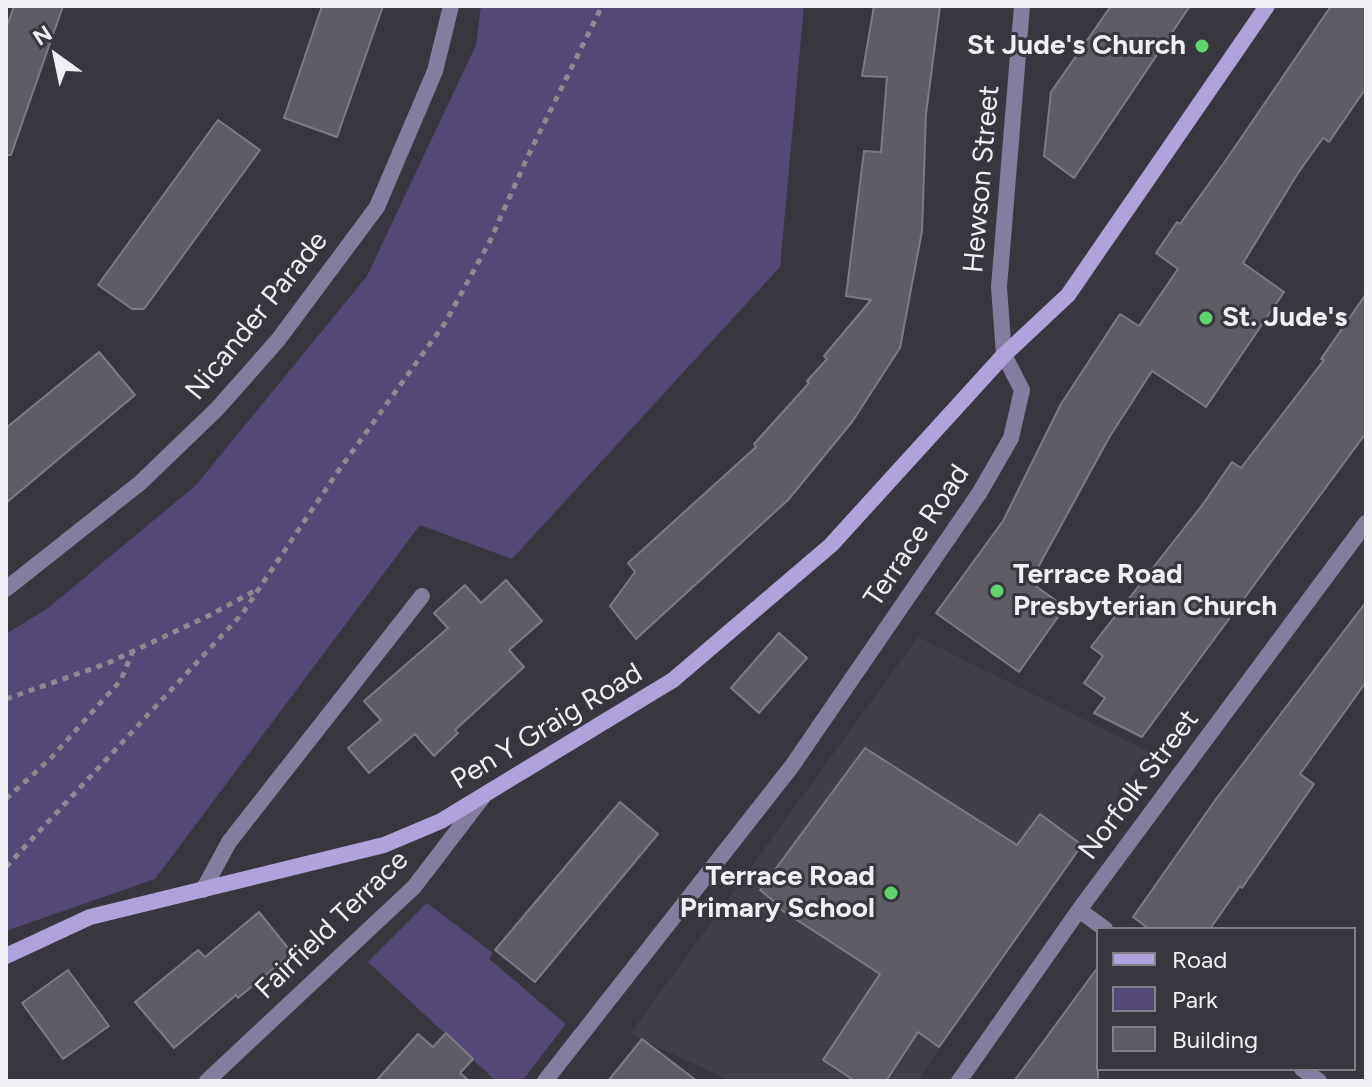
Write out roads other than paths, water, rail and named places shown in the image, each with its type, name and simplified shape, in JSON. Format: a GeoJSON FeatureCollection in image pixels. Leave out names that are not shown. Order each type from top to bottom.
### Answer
{"type":"FeatureCollection","features":[{"type":"Feature","properties":{"kind":"street","name":"Nicander Parade"},"geometry":{"type":"LineString","coordinates":[[6,589],[140,483],[217,409],[287,328],[377,207],[435,71],[451,6]]}},
{"type":"Feature","properties":{"kind":"street","name":"Hewson Street"},"geometry":{"type":"LineString","coordinates":[[1004,355],[999,287],[1022,6]]}},
{"type":"Feature","properties":{"kind":"street"},"geometry":{"type":"LineString","coordinates":[[1004,355],[1068,295],[1267,6]]}},
{"type":"Feature","properties":{"kind":"street","name":"Pen Y Graig Road"},"geometry":{"type":"LineString","coordinates":[[6,956],[90,917],[384,845],[441,821],[483,797],[673,680],[831,545],[1004,355]]}},
{"type":"Feature","properties":{"kind":"street","name":"Terrace Road"},"geometry":{"type":"LineString","coordinates":[[545,1081],[792,766],[980,492],[1011,438],[1022,390],[1004,355]]}},
{"type":"Feature","properties":{"kind":"street","name":"Norfolk Street"},"geometry":{"type":"LineString","coordinates":[[959,1081],[1079,910],[1366,523]]}},
{"type":"Feature","properties":{"kind":"street"},"geometry":{"type":"LineString","coordinates":[[203,890],[229,842],[422,596]]}},
{"type":"Feature","properties":{"kind":"street","name":"Fairfield Terrace"},"geometry":{"type":"LineString","coordinates":[[207,1081],[414,887],[483,797]]}},
{"type":"Feature","properties":{"kind":"street"},"geometry":{"type":"LineString","coordinates":[[1079,910],[1102,927]]}},
{"type":"Feature","properties":{"kind":"place","name":"St Jude's Church"},"geometry":{"type":"Point","coordinates":[1202,46]}},
{"type":"Feature","properties":{"kind":"place","name":"St. Jude's"},"geometry":{"type":"Point","coordinates":[1206,318]}},
{"type":"Feature","properties":{"kind":"place","name":"Terrace Road Presbyterian Church"},"geometry":{"type":"Point","coordinates":[997,591]}},
{"type":"Feature","properties":{"kind":"place","name":"Terrace Road Primary School"},"geometry":{"type":"Point","coordinates":[891,893]}}]}
